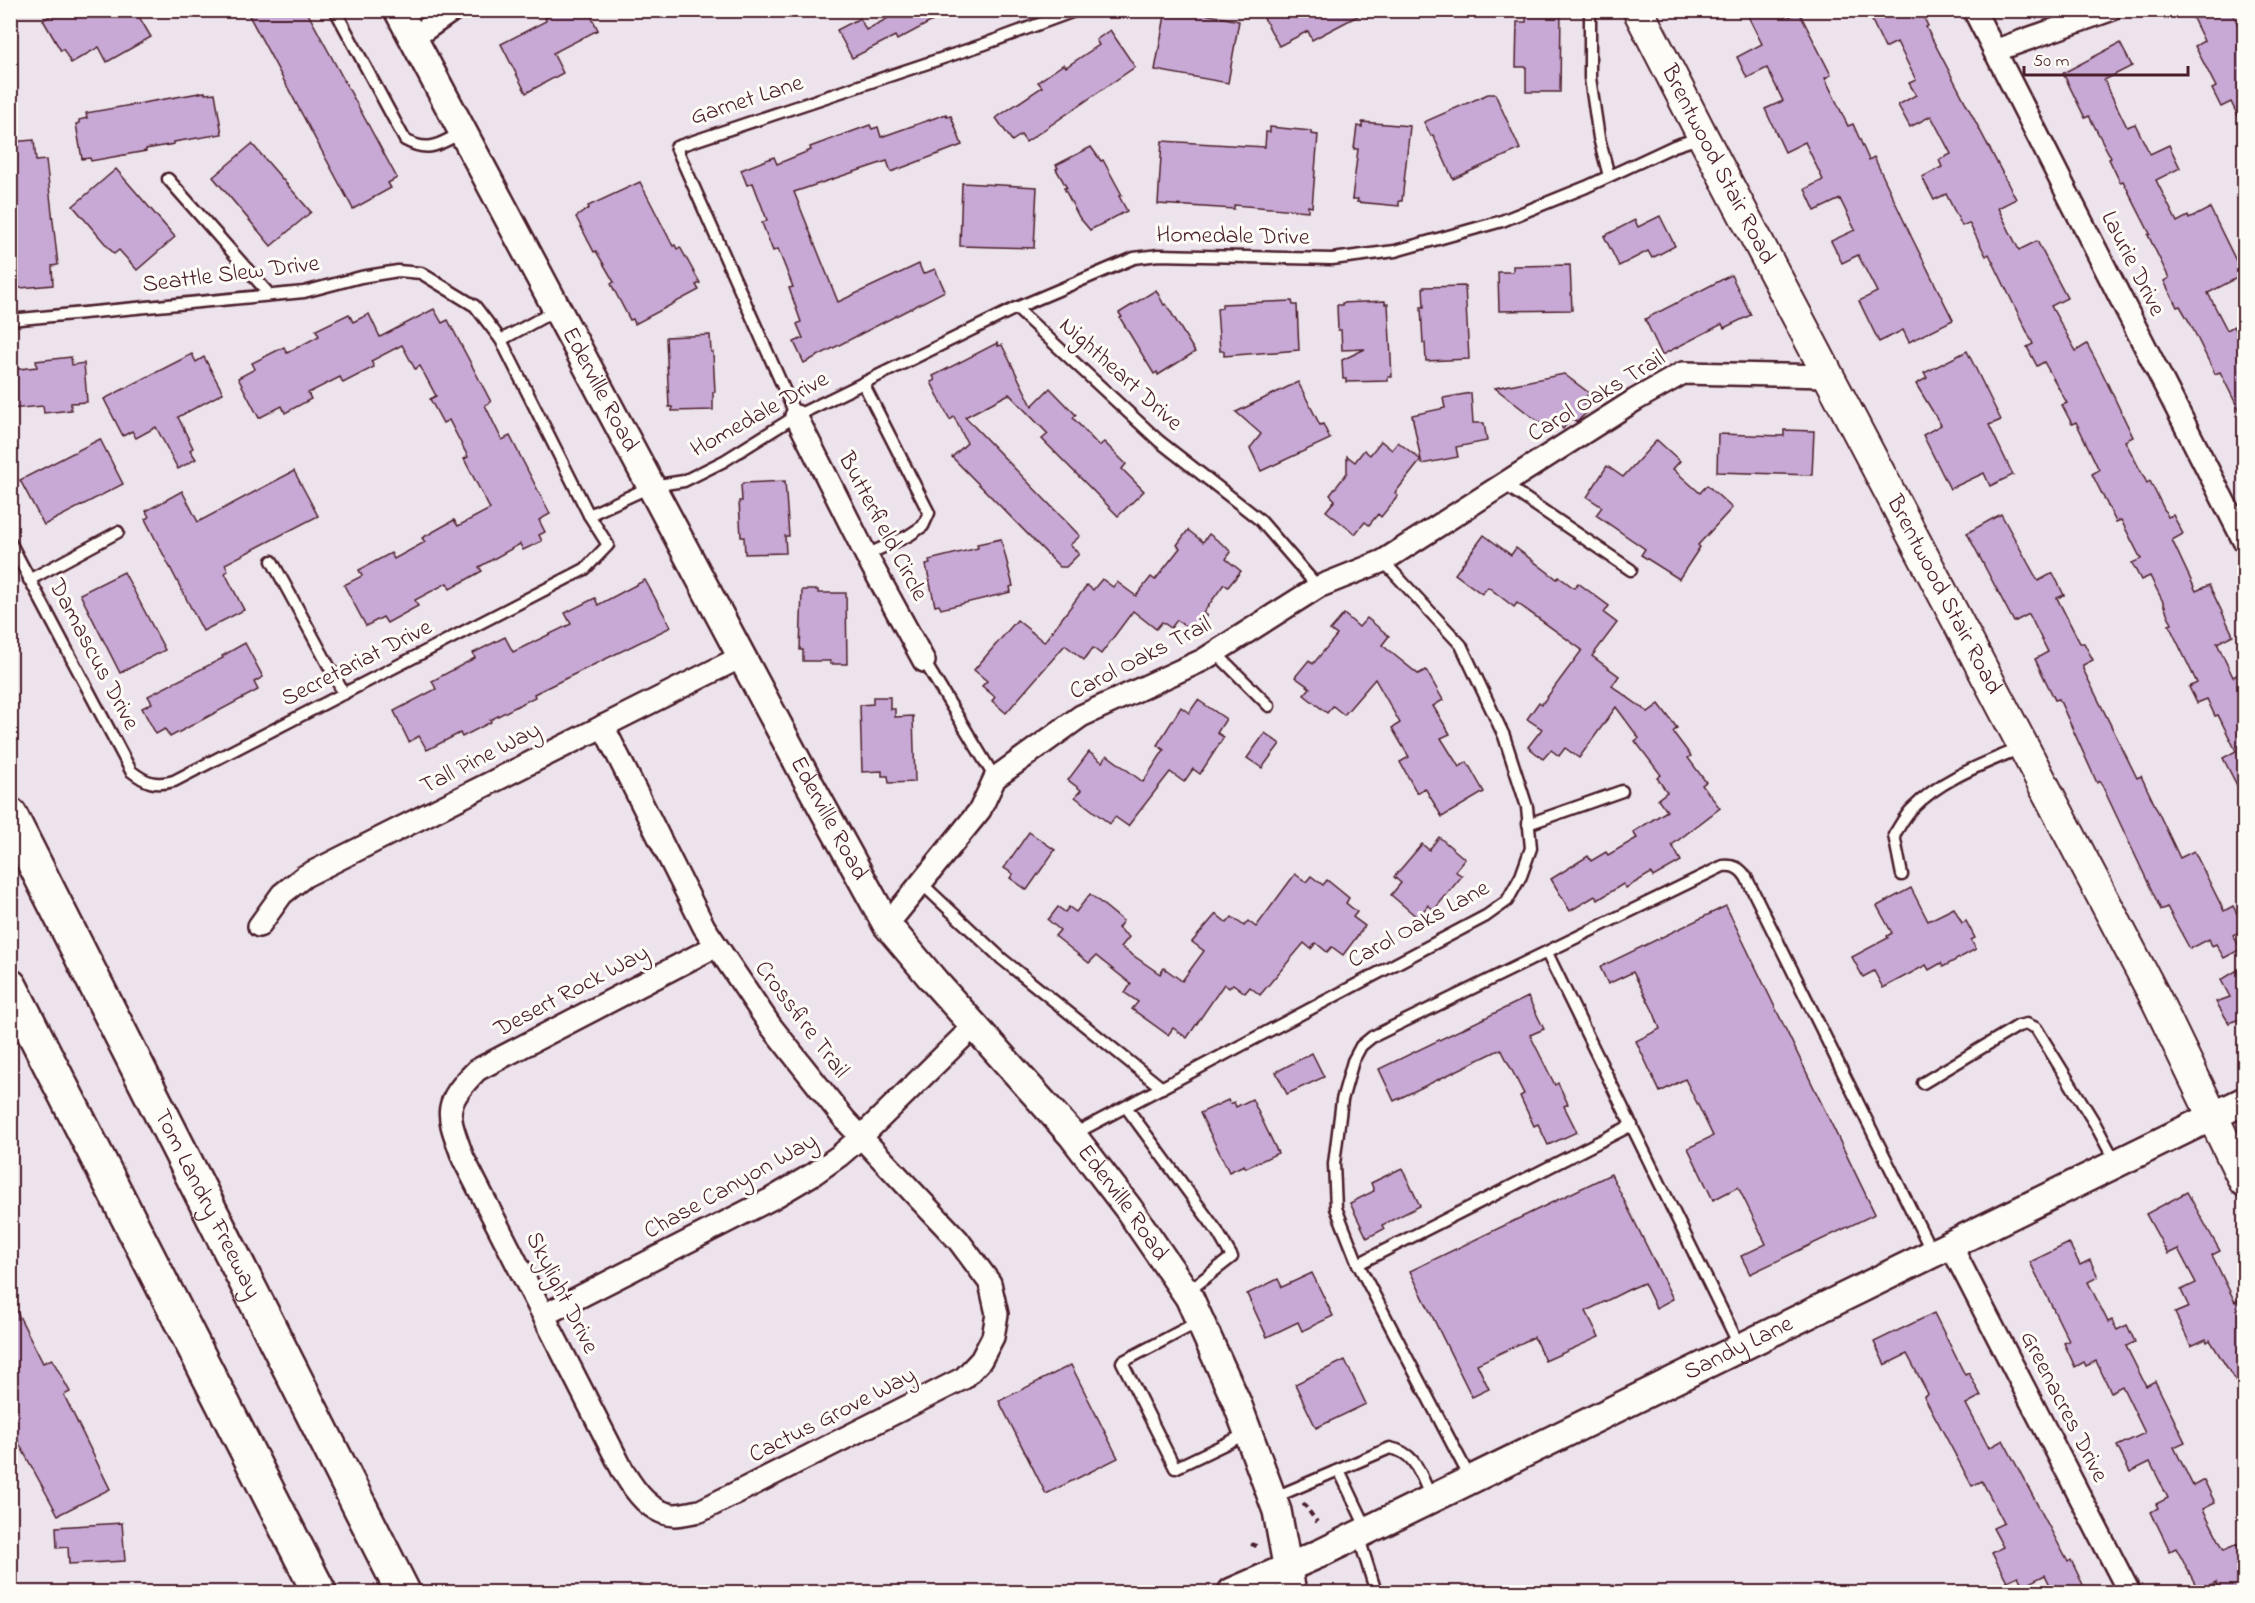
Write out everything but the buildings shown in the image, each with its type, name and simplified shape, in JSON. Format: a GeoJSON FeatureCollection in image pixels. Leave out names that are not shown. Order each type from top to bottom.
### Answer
{"type":"FeatureCollection","features":[{"type":"Feature","properties":{"kind":"highway","name":"Tom Landry Freeway"},"geometry":{"type":"LineString","coordinates":[[10,815],[403,1593]]}},
{"type":"Feature","properties":{"kind":"highway"},"geometry":{"type":"LineString","coordinates":[[10,986],[319,1593]]}},
{"type":"Feature","properties":{"kind":"main road","name":"Brentwood Stair Road"},"geometry":{"type":"LineString","coordinates":[[1638,10],[1702,137],[2156,999],[2244,1180]]}},
{"type":"Feature","properties":{"kind":"street","name":"Ederville Road"},"geometry":{"type":"LineString","coordinates":[[398,10],[741,657],[887,925],[1072,1135],[1128,1208],[1186,1293],[1237,1403],[1273,1498],[1290,1580]]}},
{"type":"Feature","properties":{"kind":"street"},"geometry":{"type":"LineString","coordinates":[[413,38],[453,10]]}},
{"type":"Feature","properties":{"kind":"street","name":"Laurie Drive"},"geometry":{"type":"LineString","coordinates":[[1974,10],[2244,541]]}},
{"type":"Feature","properties":{"kind":"street"},"geometry":{"type":"LineString","coordinates":[[1994,51],[2110,10]]}},
{"type":"Feature","properties":{"kind":"street","name":"Carol Oaks Trail"},"geometry":{"type":"LineString","coordinates":[[887,925],[980,810],[995,778],[1081,716],[1203,660],[1318,587],[1383,561],[1635,400],[1683,373],[1828,376]]}},
{"type":"Feature","properties":{"kind":"street","name":"Butterfield Circle"},"geometry":{"type":"LineString","coordinates":[[796,416],[866,555],[924,661]]}},
{"type":"Feature","properties":{"kind":"street","name":"Tall Pine Way"},"geometry":{"type":"LineString","coordinates":[[259,926],[282,894],[305,876],[741,657]]}},
{"type":"Feature","properties":{"kind":"street","name":"Crossfire Trail"},"geometry":{"type":"LineString","coordinates":[[603,726],[716,946],[770,1026],[845,1120],[958,1240],[990,1283],[997,1314]]}},
{"type":"Feature","properties":{"kind":"street","name":"Desert Rock Way"},"geometry":{"type":"LineString","coordinates":[[457,1090],[477,1070],[716,946]]}},
{"type":"Feature","properties":{"kind":"street","name":"Chase Canyon Way"},"geometry":{"type":"LineString","coordinates":[[544,1315],[771,1199],[839,1156],[974,1026]]}},
{"type":"Feature","properties":{"kind":"street","name":"Skylight Drive"},"geometry":{"type":"LineString","coordinates":[[457,1090],[452,1101],[450,1122],[463,1158],[624,1473],[637,1494],[656,1509]]}},
{"type":"Feature","properties":{"kind":"street","name":"Sandy Lane"},"geometry":{"type":"LineString","coordinates":[[1232,1593],[1290,1580],[1363,1531],[2244,1101]]}},
{"type":"Feature","properties":{"kind":"street","name":"Greenacres Drive"},"geometry":{"type":"LineString","coordinates":[[1942,1249],[2129,1593]]}},
{"type":"Feature","properties":{"kind":"street","name":"Cactus Grove Way"},"geometry":{"type":"LineString","coordinates":[[656,1509],[674,1515],[700,1511],[964,1378],[981,1360],[989,1345],[993,1337],[997,1314]]}},
{"type":"Feature","properties":{"kind":"lane"},"geometry":{"type":"LineString","coordinates":[[334,10],[405,140],[418,147],[431,148],[463,132]]}},
{"type":"Feature","properties":{"kind":"lane","name":"Garnet Lane"},"geometry":{"type":"LineString","coordinates":[[796,416],[676,147],[982,45],[1077,10]]}},
{"type":"Feature","properties":{"kind":"lane"},"geometry":{"type":"LineString","coordinates":[[1590,11],[1590,78],[1599,138],[1609,176]]}},
{"type":"Feature","properties":{"kind":"lane","name":"Homedale Drive"},"geometry":{"type":"LineString","coordinates":[[651,486],[684,481],[724,461],[796,416],[1016,309],[1134,258],[1159,255],[1332,259],[1395,251],[1502,220],[1586,187],[1674,146],[1702,137]]}},
{"type":"Feature","properties":{"kind":"lane"},"geometry":{"type":"LineString","coordinates":[[168,178],[269,294]]}},
{"type":"Feature","properties":{"kind":"lane","name":"Seattle Slew Drive"},"geometry":{"type":"LineString","coordinates":[[10,320],[304,292],[361,277],[398,271],[421,273],[475,306],[501,340],[589,515],[608,545],[585,569]]}},
{"type":"Feature","properties":{"kind":"lane"},"geometry":{"type":"LineString","coordinates":[[501,340],[557,309]]}},
{"type":"Feature","properties":{"kind":"lane","name":"Nightheart Drive"},"geometry":{"type":"LineString","coordinates":[[1016,309],[1159,441],[1260,520],[1318,587]]}},
{"type":"Feature","properties":{"kind":"lane"},"geometry":{"type":"LineString","coordinates":[[863,383],[929,513],[923,526],[908,536],[866,555]]}},
{"type":"Feature","properties":{"kind":"lane"},"geometry":{"type":"LineString","coordinates":[[1504,484],[1631,570]]}},
{"type":"Feature","properties":{"kind":"lane"},"geometry":{"type":"LineString","coordinates":[[589,515],[651,486]]}},
{"type":"Feature","properties":{"kind":"lane"},"geometry":{"type":"LineString","coordinates":[[29,580],[118,532]]}},
{"type":"Feature","properties":{"kind":"lane","name":"Damascus Drive"},"geometry":{"type":"LineString","coordinates":[[10,542],[131,771],[145,782]]}},
{"type":"Feature","properties":{"kind":"lane"},"geometry":{"type":"LineString","coordinates":[[272,561],[344,694]]}},
{"type":"Feature","properties":{"kind":"lane","name":"Carol Oaks Lane"},"geometry":{"type":"LineString","coordinates":[[1072,1135],[1493,911],[1507,901],[1521,876],[1531,848],[1527,807],[1504,736],[1461,645],[1383,561]]}},
{"type":"Feature","properties":{"kind":"lane","name":"Secretariat Drive"},"geometry":{"type":"LineString","coordinates":[[145,782],[160,785],[174,781],[585,569]]}},
{"type":"Feature","properties":{"kind":"lane"},"geometry":{"type":"LineString","coordinates":[[1215,652],[1269,706]]}},
{"type":"Feature","properties":{"kind":"lane"},"geometry":{"type":"LineString","coordinates":[[924,661],[995,778]]}},
{"type":"Feature","properties":{"kind":"lane"},"geometry":{"type":"LineString","coordinates":[[1902,875],[1894,835],[1912,809],[1935,789],[1975,768],[2024,747]]}},
{"type":"Feature","properties":{"kind":"lane"},"geometry":{"type":"LineString","coordinates":[[1528,824],[1622,791]]}},
{"type":"Feature","properties":{"kind":"lane"},"geometry":{"type":"LineString","coordinates":[[1470,1479],[1358,1264],[1336,1209],[1334,1164],[1342,1100],[1353,1061],[1361,1046],[1372,1037],[1723,866],[1732,865],[1741,870],[1752,888],[1942,1249]]}},
{"type":"Feature","properties":{"kind":"lane"},"geometry":{"type":"LineString","coordinates":[[921,883],[1002,959],[1162,1088]]}},
{"type":"Feature","properties":{"kind":"lane"},"geometry":{"type":"LineString","coordinates":[[1547,952],[1740,1347]]}},
{"type":"Feature","properties":{"kind":"lane"},"geometry":{"type":"LineString","coordinates":[[1923,1083],[2018,1026],[2027,1024],[2037,1028],[2094,1122],[2116,1164]]}},
{"type":"Feature","properties":{"kind":"lane"},"geometry":{"type":"LineString","coordinates":[[1126,1107],[1217,1231],[1232,1257],[1186,1293]]}},
{"type":"Feature","properties":{"kind":"lane"},"geometry":{"type":"LineString","coordinates":[[1358,1264],[1632,1125]]}},
{"type":"Feature","properties":{"kind":"lane"},"geometry":{"type":"LineString","coordinates":[[1200,1321],[1122,1362],[1175,1468],[1248,1433]]}},
{"type":"Feature","properties":{"kind":"lane"},"geometry":{"type":"LineString","coordinates":[[1273,1498],[1390,1448],[1402,1450],[1413,1459],[1431,1498]]}},
{"type":"Feature","properties":{"kind":"lane"},"geometry":{"type":"LineString","coordinates":[[1339,1470],[1363,1531],[1376,1593]]}},
{"type":"Feature","properties":{"kind":"path"},"geometry":{"type":"LineString","coordinates":[[1304,1503],[1317,1522]]}}]}
